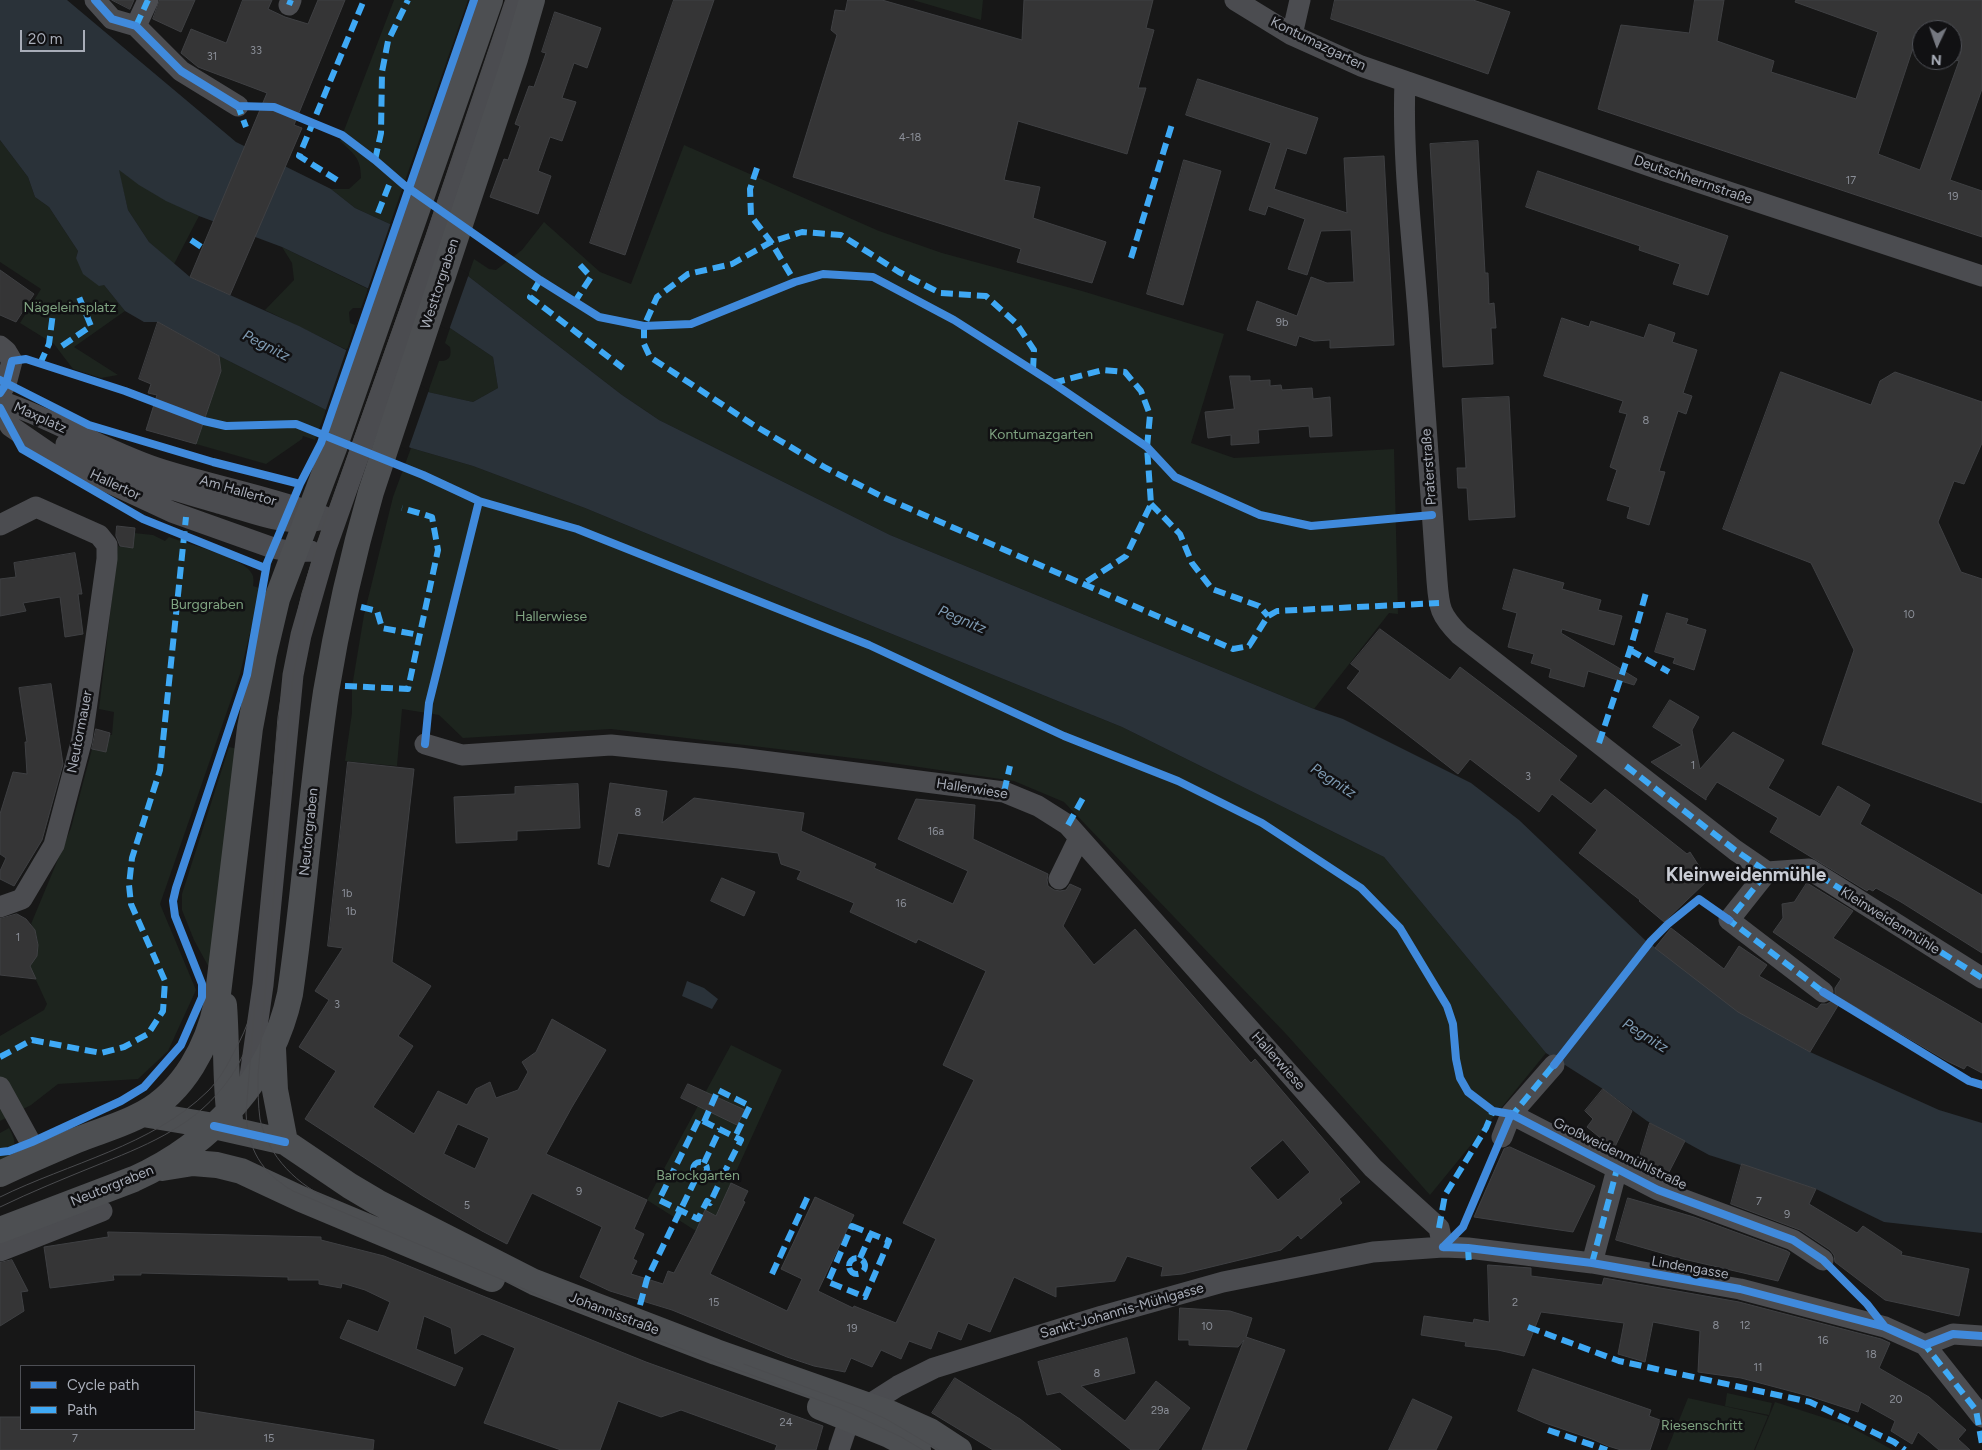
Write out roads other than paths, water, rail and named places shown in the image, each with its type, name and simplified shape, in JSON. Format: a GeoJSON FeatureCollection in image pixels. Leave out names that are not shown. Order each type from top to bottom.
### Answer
{"type":"FeatureCollection","features":[{"type":"Feature","properties":{"kind":"main road"},"geometry":{"type":"LineString","coordinates":[[0,1174],[38,1156],[143,1114],[158,1104],[176,1087],[191,1068],[202,1049],[216,1012],[254,703],[277,599],[293,552],[323,516],[334,448],[490,0]]}},
{"type":"Feature","properties":{"kind":"main road","name":"Westtorgraben"},"geometry":{"type":"LineString","coordinates":[[358,540],[369,462],[443,244],[532,0]]}},
{"type":"Feature","properties":{"kind":"main road","name":"Neutorgraben"},"geometry":{"type":"LineString","coordinates":[[0,1230],[152,1171],[185,1150],[225,1122],[258,1075],[273,1047],[284,1018],[290,994],[326,691],[358,540]]}},
{"type":"Feature","properties":{"kind":"main road"},"geometry":{"type":"LineString","coordinates":[[143,1114],[225,1122],[226,1038],[221,971]]}},
{"type":"Feature","properties":{"kind":"main road"},"geometry":{"type":"LineString","coordinates":[[273,1047],[274,1090],[285,1142]]}},
{"type":"Feature","properties":{"kind":"main road","name":"Johannisstraße"},"geometry":{"type":"LineString","coordinates":[[225,1122],[285,1142],[371,1198],[534,1282],[707,1349],[860,1412],[889,1435],[918,1450]]}},
{"type":"Feature","properties":{"kind":"main road","name":"Johannisstraße"},"geometry":{"type":"LineString","coordinates":[[225,1122],[241,1155],[255,1176]]}},
{"type":"Feature","properties":{"kind":"main road","name":"Johannisstraße"},"geometry":{"type":"LineString","coordinates":[[152,1171],[193,1163],[228,1167],[255,1176],[301,1199],[529,1296],[860,1412],[914,1423],[959,1450]]}},
{"type":"Feature","properties":{"kind":"street"},"geometry":{"type":"LineString","coordinates":[[95,0],[112,19],[136,26],[181,71],[238,106]]}},
{"type":"Feature","properties":{"kind":"street"},"geometry":{"type":"LineString","coordinates":[[136,26],[148,0]]}},
{"type":"Feature","properties":{"kind":"street"},"geometry":{"type":"LineString","coordinates":[[443,244],[516,0]]}},
{"type":"Feature","properties":{"kind":"street","name":"Kontumazgarten"},"geometry":{"type":"LineString","coordinates":[[1235,0],[1292,34],[1361,66],[1405,81]]}},
{"type":"Feature","properties":{"kind":"street"},"geometry":{"type":"LineString","coordinates":[[1292,34],[1300,0]]}},
{"type":"Feature","properties":{"kind":"street","name":"Deutschherrnstraße"},"geometry":{"type":"LineString","coordinates":[[1405,81],[1668,172],[1982,276]]}},
{"type":"Feature","properties":{"kind":"street","name":"Praterstraße"},"geometry":{"type":"LineString","coordinates":[[1405,81],[1405,154],[1439,603],[1444,619],[1460,635],[1626,766],[1735,850],[1767,872]]}},
{"type":"Feature","properties":{"kind":"street","name":"Maxplatz"},"geometry":{"type":"LineString","coordinates":[[0,393],[6,384],[12,361],[3,349]]}},
{"type":"Feature","properties":{"kind":"street","name":"Maxplatz"},"geometry":{"type":"LineString","coordinates":[[0,402],[29,411],[70,448]]}},
{"type":"Feature","properties":{"kind":"street","name":"Maxplatz"},"geometry":{"type":"LineString","coordinates":[[0,408],[10,426],[70,448]]}},
{"type":"Feature","properties":{"kind":"street","name":"Am Hallertor"},"geometry":{"type":"LineString","coordinates":[[70,448],[156,467],[323,516],[358,540]]}},
{"type":"Feature","properties":{"kind":"street","name":"Hallertor"},"geometry":{"type":"LineString","coordinates":[[70,448],[154,483]]}},
{"type":"Feature","properties":{"kind":"street","name":"Hallertor"},"geometry":{"type":"LineString","coordinates":[[70,448],[172,512],[273,548],[293,552]]}},
{"type":"Feature","properties":{"kind":"street"},"geometry":{"type":"LineString","coordinates":[[249,1088],[263,985],[293,675],[302,634],[326,548],[323,516],[369,462]]}},
{"type":"Feature","properties":{"kind":"street","name":"Am Hallertor"},"geometry":{"type":"LineString","coordinates":[[154,483],[268,517],[323,516]]}},
{"type":"Feature","properties":{"kind":"street","name":"Neutormauer"},"geometry":{"type":"LineString","coordinates":[[0,525],[36,507],[99,535],[107,545],[107,559],[82,739],[54,845],[22,899],[0,907]]}},
{"type":"Feature","properties":{"kind":"street"},"geometry":{"type":"LineString","coordinates":[[293,552],[326,548],[358,540]]}},
{"type":"Feature","properties":{"kind":"street"},"geometry":{"type":"LineString","coordinates":[[313,594],[358,540]]}},
{"type":"Feature","properties":{"kind":"street","name":"Hallerwiese"},"geometry":{"type":"LineString","coordinates":[[425,744],[462,755],[611,746],[739,758],[1004,792],[1038,806],[1068,825],[1373,1168],[1439,1228],[1443,1247]]}},
{"type":"Feature","properties":{"kind":"street"},"geometry":{"type":"LineString","coordinates":[[1059,879],[1079,838]]}},
{"type":"Feature","properties":{"kind":"street","name":"Kleinweidenmühle"},"geometry":{"type":"LineString","coordinates":[[1767,872],[1808,869],[1982,978]]}},
{"type":"Feature","properties":{"kind":"street"},"geometry":{"type":"LineString","coordinates":[[1767,872],[1729,920],[1822,992]]}},
{"type":"Feature","properties":{"kind":"street"},"geometry":{"type":"LineString","coordinates":[[1502,1137],[1511,1114],[1554,1065]]}},
{"type":"Feature","properties":{"kind":"street"},"geometry":{"type":"LineString","coordinates":[[0,1087],[38,1156]]}},
{"type":"Feature","properties":{"kind":"street","name":"Großweidenmühlstraße"},"geometry":{"type":"LineString","coordinates":[[1511,1114],[1658,1190],[1793,1240],[1823,1260]]}},
{"type":"Feature","properties":{"kind":"street","name":"Großweidenmühlstraße"},"geometry":{"type":"LineString","coordinates":[[1592,1263],[1617,1169]]}},
{"type":"Feature","properties":{"kind":"street","name":"Neutorgraben"},"geometry":{"type":"LineString","coordinates":[[0,1251],[102,1211]]}},
{"type":"Feature","properties":{"kind":"street","name":"Lindengasse"},"geometry":{"type":"LineString","coordinates":[[1443,1247],[1468,1248],[1592,1263],[1740,1289],[1885,1327],[1925,1345],[1982,1417]]}},
{"type":"Feature","properties":{"kind":"street","name":"Sankt-Johannis-Mühlgasse"},"geometry":{"type":"LineString","coordinates":[[860,1412],[905,1382],[934,1368],[1102,1316],[1204,1287],[1373,1252],[1443,1247]]}},
{"type":"Feature","properties":{"kind":"street"},"geometry":{"type":"LineString","coordinates":[[1925,1345],[1953,1334],[1982,1336]]}},
{"type":"Feature","properties":{"kind":"street"},"geometry":{"type":"LineString","coordinates":[[839,1450],[845,1432],[860,1412]]}},
{"type":"Feature","properties":{"kind":"water","name":"Pegnitz"},"geometry":{"type":"Polygon","coordinates":[[[0,0],[67,0],[236,142],[331,189],[355,208],[390,224],[468,276],[622,395],[659,420],[890,535],[1314,709],[1343,719],[1471,783],[1519,820],[1645,940],[1757,1022],[1810,1052],[1939,1110],[1982,1123],[1982,1233],[1884,1222],[1816,1189],[1709,1155],[1647,1121],[1603,1089],[1546,1053],[1384,857],[1122,727],[585,508],[473,466],[411,448],[326,410],[219,356],[158,322],[144,322],[125,311],[104,285],[99,286],[83,274],[76,258],[78,251],[49,207],[35,197],[28,177],[0,140],[0,0]],[[119,170],[128,210],[149,242],[190,277],[299,326],[428,392],[473,402],[498,388],[493,357],[450,328],[282,247],[199,216],[166,201],[139,185],[119,170]]]}},
{"type":"Feature","properties":{"kind":"water"},"geometry":{"type":"Polygon","coordinates":[[[687,981],[704,988],[718,999],[712,1009],[682,996],[687,981]]]}},
{"type":"Feature","properties":{"kind":"tram line"},"geometry":{"type":"LineString","coordinates":[[506,0],[426,236],[326,517],[302,593],[289,650],[278,717],[246,1113],[253,1149],[258,1159],[272,1176],[293,1191],[543,1297],[840,1408],[901,1437],[923,1450]]}},
{"type":"Feature","properties":{"kind":"tram line"},"geometry":{"type":"LineString","coordinates":[[313,594],[301,635],[293,675],[258,1075],[258,1097],[260,1119],[264,1133],[277,1158],[286,1169],[308,1187],[333,1201]]}},
{"type":"Feature","properties":{"kind":"tram line"},"geometry":{"type":"LineString","coordinates":[[0,1197],[136,1140],[186,1110],[208,1091],[220,1076],[242,1037],[250,1015]]}},
{"type":"Feature","properties":{"kind":"tram line"},"geometry":{"type":"LineString","coordinates":[[0,1207],[130,1152],[180,1125],[210,1102],[223,1087],[235,1071],[250,1041]]}},
{"type":"Feature","properties":{"kind":"tram line"},"geometry":{"type":"LineString","coordinates":[[744,1364],[862,1408],[886,1419],[939,1450]]}},
{"type":"Feature","properties":{"kind":"district","name":"Kleinweidenmühle"},"geometry":{"type":"Point","coordinates":[1746,875]}},
{"type":"Feature","properties":{"kind":"park label","name":"Nägeleinsplatz"},"geometry":{"type":"Point","coordinates":[70,308]}},
{"type":"Feature","properties":{"kind":"park label","name":"Burggraben"},"geometry":{"type":"Point","coordinates":[207,605]}},
{"type":"Feature","properties":{"kind":"park label","name":"Barockgarten"},"geometry":{"type":"Point","coordinates":[698,1176]}},
{"type":"Feature","properties":{"kind":"park label","name":"Riesenschritt"},"geometry":{"type":"Point","coordinates":[1702,1426]}}]}
